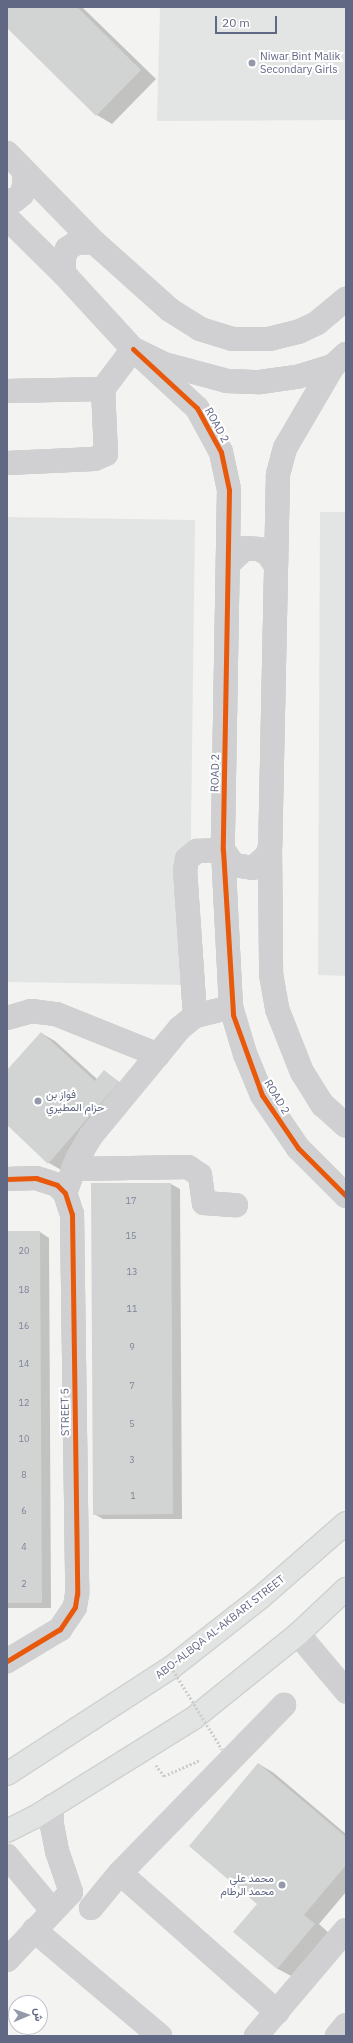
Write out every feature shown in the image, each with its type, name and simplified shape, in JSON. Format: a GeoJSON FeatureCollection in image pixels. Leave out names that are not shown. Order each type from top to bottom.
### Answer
{"type":"FeatureCollection","features":[{"type":"Feature","properties":{"kind":"main road","name":"ABO-ALBQA AL-AKBARI STREET"},"geometry":{"type":"LineString","coordinates":[[7,1774],[172,1667],[260,1598],[346,1523]]}},
{"type":"Feature","properties":{"kind":"main road"},"geometry":{"type":"LineString","coordinates":[[7,1831],[52,1806],[194,1718],[298,1634],[346,1589]]}},
{"type":"Feature","properties":{"kind":"street"},"geometry":{"type":"LineString","coordinates":[[7,153],[94,242],[170,310],[200,329],[233,339],[269,339],[298,332],[317,324],[346,299]]}},
{"type":"Feature","properties":{"kind":"street"},"geometry":{"type":"LineString","coordinates":[[7,201],[15,200],[22,194],[25,182],[23,170]]}},
{"type":"Feature","properties":{"kind":"street","name":"ROAD 2"},"geometry":{"type":"LineString","coordinates":[[7,218],[64,274],[133,350],[197,408],[220,452],[229,490],[224,850],[231,1007],[245,1054],[262,1095],[298,1148],[346,1196]]}},
{"type":"Feature","properties":{"kind":"street"},"geometry":{"type":"LineString","coordinates":[[64,274],[64,257],[67,249],[76,242],[94,242]]}},
{"type":"Feature","properties":{"kind":"street"},"geometry":{"type":"LineString","coordinates":[[7,463],[94,459],[106,454],[103,389],[133,350]]}},
{"type":"Feature","properties":{"kind":"street","name":"ROAD 2"},"geometry":{"type":"LineString","coordinates":[[133,350],[170,366],[227,381],[267,381],[297,377],[341,362]]}},
{"type":"Feature","properties":{"kind":"street","name":"ROAD 2"},"geometry":{"type":"LineString","coordinates":[[341,362],[285,448],[278,475],[270,847],[271,974],[277,1009],[302,1072],[323,1105],[346,1126]]}},
{"type":"Feature","properties":{"kind":"street"},"geometry":{"type":"LineString","coordinates":[[7,391],[103,389]]}},
{"type":"Feature","properties":{"kind":"street"},"geometry":{"type":"LineString","coordinates":[[229,563],[244,548],[259,549],[268,554],[275,564]]}},
{"type":"Feature","properties":{"kind":"street"},"geometry":{"type":"LineString","coordinates":[[195,1016],[185,865],[187,859],[197,851],[224,850],[231,862],[243,868],[261,863],[267,856],[270,847]]}},
{"type":"Feature","properties":{"kind":"street"},"geometry":{"type":"LineString","coordinates":[[7,1179],[47,1180],[65,1193],[73,1170],[90,1137],[158,1054],[186,1023],[195,1016],[231,1007]]}},
{"type":"Feature","properties":{"kind":"street"},"geometry":{"type":"LineString","coordinates":[[7,1018],[31,1011],[56,1014],[158,1054]]}},
{"type":"Feature","properties":{"kind":"street"},"geometry":{"type":"LineString","coordinates":[[73,1170],[188,1167],[200,1175],[204,1203],[236,1205]]}},
{"type":"Feature","properties":{"kind":"street","name":"STREET 5"},"geometry":{"type":"LineString","coordinates":[[7,1660],[60,1629],[75,1607],[77,1594],[72,1214],[65,1193]]}},
{"type":"Feature","properties":{"kind":"street"},"geometry":{"type":"LineString","coordinates":[[298,1634],[346,1691]]}},
{"type":"Feature","properties":{"kind":"street"},"geometry":{"type":"LineString","coordinates":[[91,1908],[120,1873],[284,1706]]}},
{"type":"Feature","properties":{"kind":"street"},"geometry":{"type":"LineString","coordinates":[[7,1960],[52,1910],[71,1892],[64,1873],[52,1826],[52,1806]]}},
{"type":"Feature","properties":{"kind":"street"},"geometry":{"type":"LineString","coordinates":[[7,1856],[52,1910]]}},
{"type":"Feature","properties":{"kind":"street"},"geometry":{"type":"LineString","coordinates":[[120,1873],[277,2012]]}},
{"type":"Feature","properties":{"kind":"street"},"geometry":{"type":"LineString","coordinates":[[34,1930],[160,2036]]}},
{"type":"Feature","properties":{"kind":"street"},"geometry":{"type":"LineString","coordinates":[[256,2036],[346,1930]]}},
{"type":"Feature","properties":{"kind":"street"},"geometry":{"type":"LineString","coordinates":[[337,2036],[346,2025]]}},
{"type":"Feature","properties":{"kind":"path"},"geometry":{"type":"LineString","coordinates":[[166,1660],[222,1750],[215,1752]]}},
{"type":"Feature","properties":{"kind":"path"},"geometry":{"type":"LineString","coordinates":[[164,1776],[202,1758]]}},
{"type":"Feature","properties":{"kind":"shaded area","name":"Niwar Bint Malik Secondary Girls"},"geometry":{"type":"Polygon","coordinates":[[[160,7],[346,7],[346,120],[157,121],[160,7]]]}},
{"type":"Feature","properties":{"kind":"shaded area"},"geometry":{"type":"Polygon","coordinates":[[[320,512],[346,512],[346,976],[318,975],[320,512]]]}},
{"type":"Feature","properties":{"kind":"shaded area"},"geometry":{"type":"Polygon","coordinates":[[[7,517],[195,520],[189,985],[7,982],[7,517]]]}},
{"type":"Feature","properties":{"kind":"building"},"geometry":{"type":"Polygon","coordinates":[[[7,7],[77,7],[141,70],[96,116],[7,28],[7,7]]]}},
{"type":"Feature","properties":{"kind":"building","name":"فواز بن حزام المطيري"},"geometry":{"type":"Polygon","coordinates":[[[41,1032],[95,1081],[104,1070],[119,1082],[48,1164],[7,1125],[7,1070],[41,1032]]]}},
{"type":"Feature","properties":{"kind":"building"},"geometry":{"type":"Polygon","coordinates":[[[91,1183],[171,1183],[173,1514],[93,1515],[91,1183]]]}},
{"type":"Feature","properties":{"kind":"building"},"geometry":{"type":"Polygon","coordinates":[[[7,1231],[40,1231],[42,1603],[7,1603],[7,1231]]]}},
{"type":"Feature","properties":{"kind":"building","name":"محمد علي محمد الرطام"},"geometry":{"type":"Polygon","coordinates":[[[258,1763],[346,1837],[346,1865],[304,1915],[315,1924],[277,1969],[233,1932],[257,1904],[189,1846],[258,1763]]]}},
{"type":"Feature","properties":{"kind":"cycle path"},"geometry":{"type":"LineString","coordinates":[[133,349],[197,408],[221,452],[229,490],[223,850],[233,1015],[262,1095],[298,1148],[346,1196]]}},
{"type":"Feature","properties":{"kind":"cycle path"},"geometry":{"type":"LineString","coordinates":[[7,1179],[36,1178],[57,1185],[65,1193],[72,1214],[77,1594],[75,1607],[60,1629],[7,1661]]}},
{"type":"Feature","properties":{"kind":"place","name":"Niwar Bint Malik Secondary Girls"},"geometry":{"type":"Point","coordinates":[252,63]}},
{"type":"Feature","properties":{"kind":"place","name":"فواز بن حزام المطيري"},"geometry":{"type":"Point","coordinates":[38,1101]}},
{"type":"Feature","properties":{"kind":"place","name":"محمد علي محمد الرطام"},"geometry":{"type":"Point","coordinates":[282,1885]}}]}
